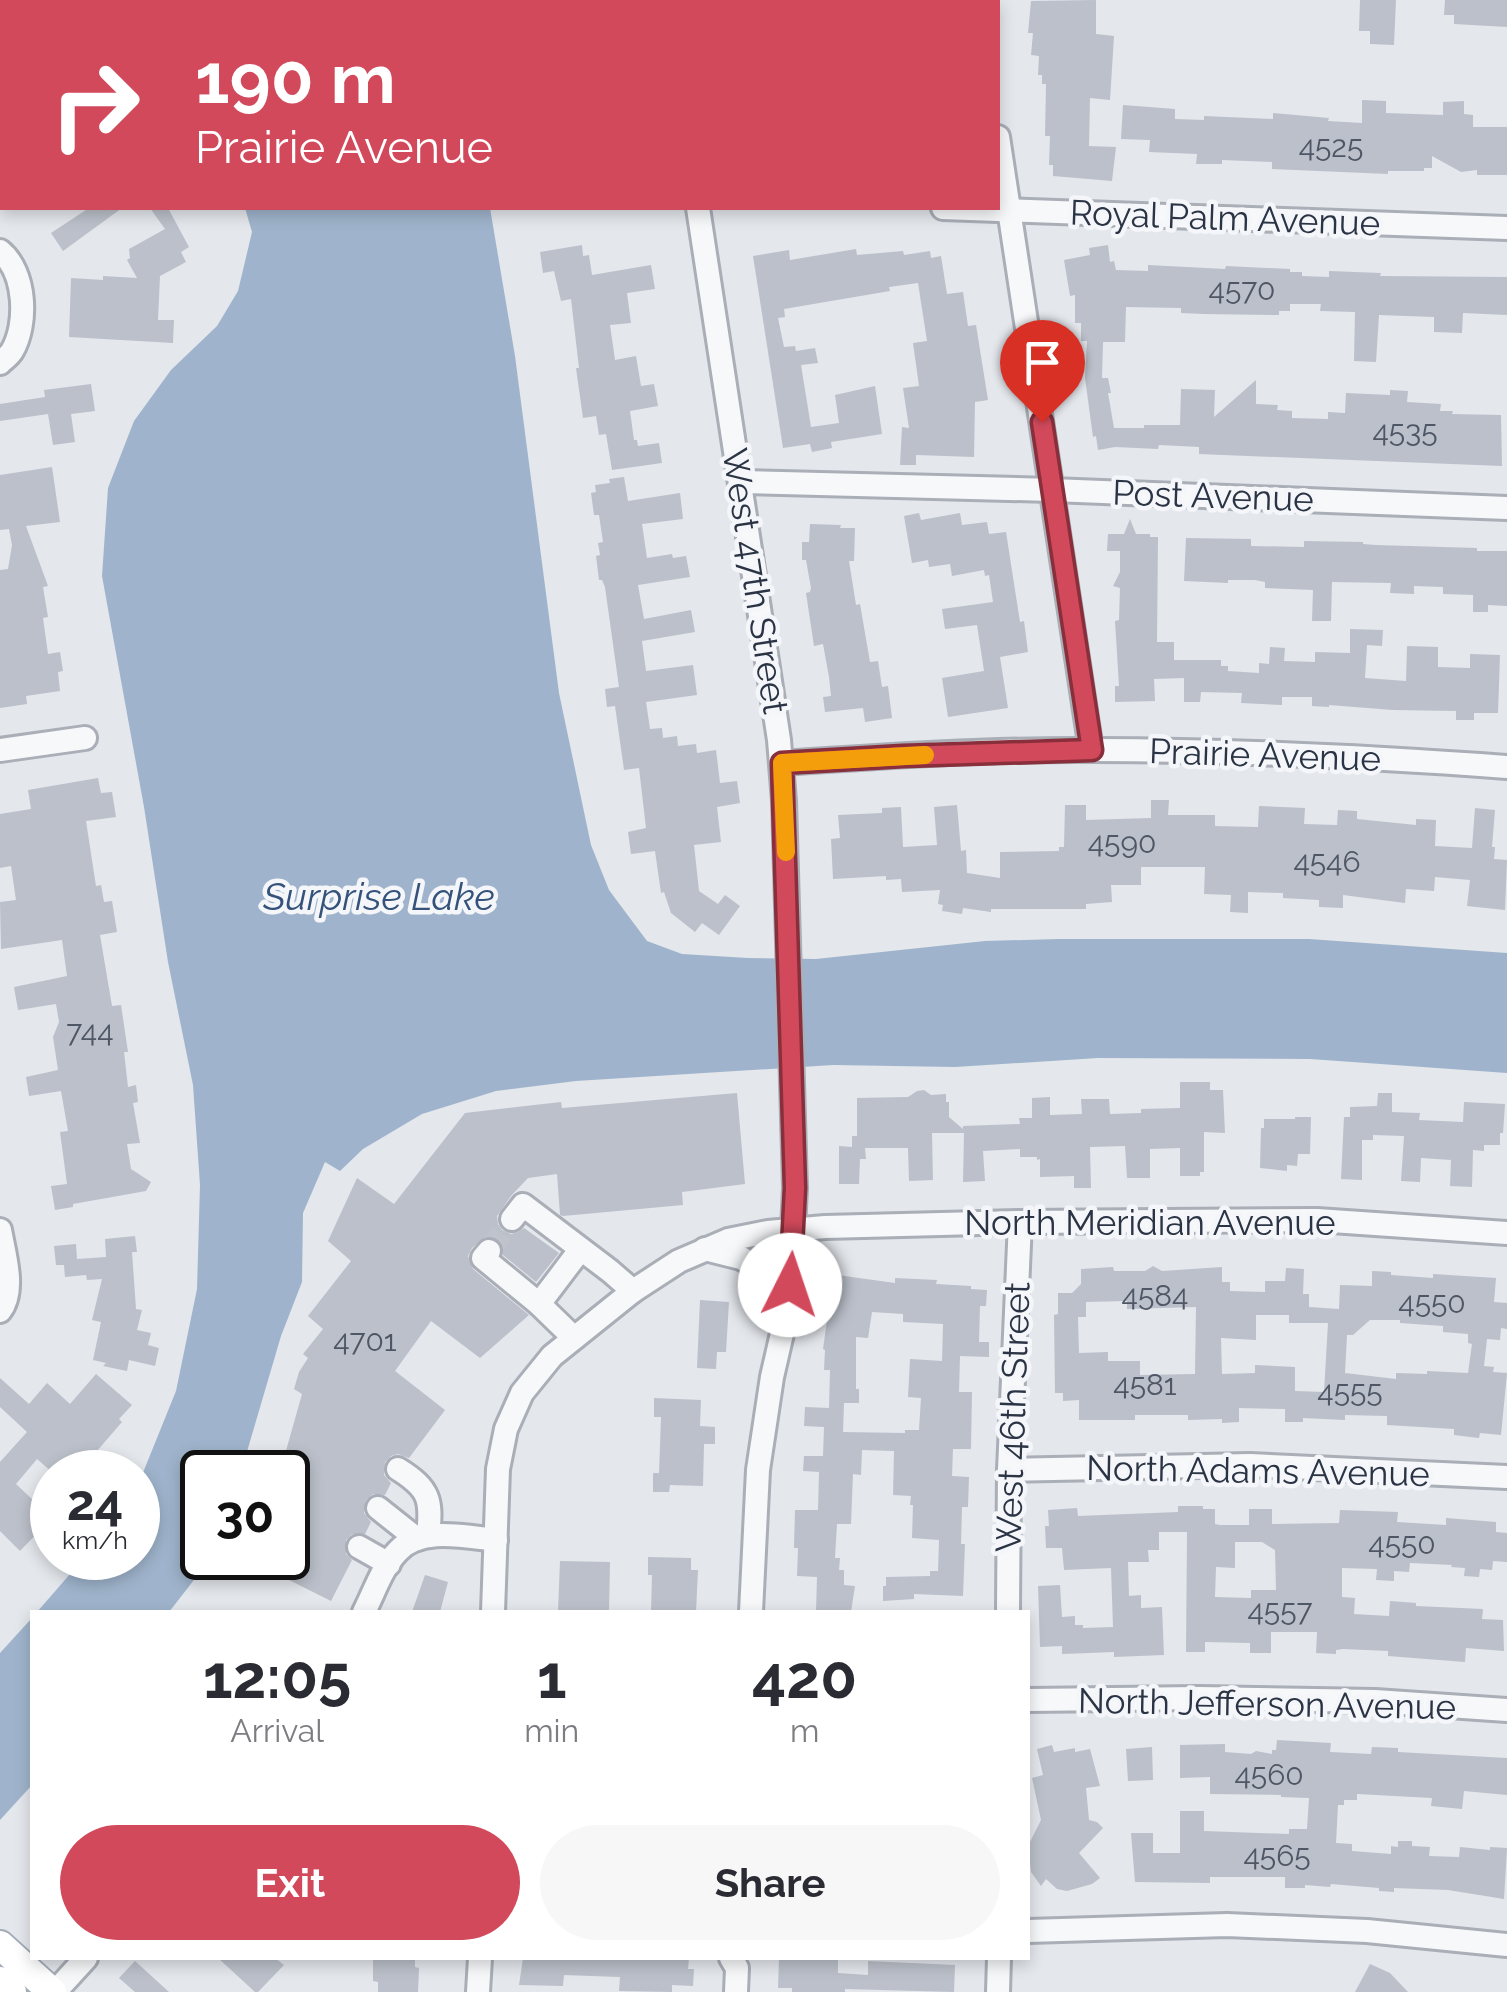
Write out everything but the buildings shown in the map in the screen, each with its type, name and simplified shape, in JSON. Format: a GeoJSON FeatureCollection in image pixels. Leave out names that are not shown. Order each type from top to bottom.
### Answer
{"type":"FeatureCollection","features":[{"type":"Feature","properties":{"kind":"main road"},"geometry":{"type":"LineString","coordinates":[[0,1945],[54,1992]]}},
{"type":"Feature","properties":{"kind":"main road"},"geometry":{"type":"LineString","coordinates":[[0,1981],[12,1992]]}},
{"type":"Feature","properties":{"kind":"street"},"geometry":{"type":"LineString","coordinates":[[1000,150],[1092,750]]}},
{"type":"Feature","properties":{"kind":"street","name":"Royal Palm Avenue"},"geometry":{"type":"LineString","coordinates":[[1000,209],[1507,228]]}},
{"type":"Feature","properties":{"kind":"street","name":"West 47th Street"},"geometry":{"type":"LineString","coordinates":[[698,210],[782,763],[794,1229],[790,1285],[760,1456],[751,1610]]}},
{"type":"Feature","properties":{"kind":"street"},"geometry":{"type":"LineString","coordinates":[[0,251],[19,282],[24,313],[12,351],[0,363]]}},
{"type":"Feature","properties":{"kind":"street","name":"Post Avenue"},"geometry":{"type":"LineString","coordinates":[[740,482],[1507,508]]}},
{"type":"Feature","properties":{"kind":"street"},"geometry":{"type":"LineString","coordinates":[[0,750],[85,738]]}},
{"type":"Feature","properties":{"kind":"street","name":"Prairie Avenue"},"geometry":{"type":"LineString","coordinates":[[782,763],[1092,750],[1269,753],[1507,766]]}},
{"type":"Feature","properties":{"kind":"street"},"geometry":{"type":"LineString","coordinates":[[512,1218],[523,1205],[632,1291]]}},
{"type":"Feature","properties":{"kind":"street","name":"North Meridian Avenue"},"geometry":{"type":"LineString","coordinates":[[493,1610],[498,1470],[509,1421],[525,1390],[543,1366],[632,1291],[705,1249],[737,1238],[794,1229],[1020,1222],[1317,1220],[1507,1232]]}},
{"type":"Feature","properties":{"kind":"street","name":"West 46th Street"},"geometry":{"type":"LineString","coordinates":[[1008,1610],[1009,1470],[1020,1222]]}},
{"type":"Feature","properties":{"kind":"street"},"geometry":{"type":"LineString","coordinates":[[0,1230],[8,1278],[5,1305],[0,1311]]}},
{"type":"Feature","properties":{"kind":"street"},"geometry":{"type":"LineString","coordinates":[[705,1249],[741,1258],[790,1285]]}},
{"type":"Feature","properties":{"kind":"street"},"geometry":{"type":"LineString","coordinates":[[539,1304],[580,1250]]}},
{"type":"Feature","properties":{"kind":"street"},"geometry":{"type":"LineString","coordinates":[[489,1251],[483,1258],[574,1338]]}},
{"type":"Feature","properties":{"kind":"street","name":"North Adams Avenue"},"geometry":{"type":"LineString","coordinates":[[1009,1470],[1250,1465],[1507,1478]]}},
{"type":"Feature","properties":{"kind":"street"},"geometry":{"type":"LineString","coordinates":[[398,1469],[419,1482],[428,1498],[431,1515],[422,1537]]}},
{"type":"Feature","properties":{"kind":"street"},"geometry":{"type":"LineString","coordinates":[[378,1508],[422,1537]]}},
{"type":"Feature","properties":{"kind":"street"},"geometry":{"type":"LineString","coordinates":[[365,1610],[401,1547],[422,1537],[496,1540]]}},
{"type":"Feature","properties":{"kind":"street"},"geometry":{"type":"LineString","coordinates":[[359,1547],[389,1564]]}},
{"type":"Feature","properties":{"kind":"street","name":"North Jefferson Avenue"},"geometry":{"type":"LineString","coordinates":[[1030,1700],[1375,1700],[1507,1710]]}},
{"type":"Feature","properties":{"kind":"street"},"geometry":{"type":"LineString","coordinates":[[1030,1931],[1227,1925],[1367,1932],[1507,1946]]}},
{"type":"Feature","properties":{"kind":"street"},"geometry":{"type":"LineString","coordinates":[[54,1992],[84,1960]]}},
{"type":"Feature","properties":{"kind":"street"},"geometry":{"type":"LineString","coordinates":[[478,1992],[480,1960]]}},
{"type":"Feature","properties":{"kind":"street"},"geometry":{"type":"LineString","coordinates":[[998,1992],[999,1960]]}},
{"type":"Feature","properties":{"kind":"water","name":"Surprise Lake"},"geometry":{"type":"Polygon","coordinates":[[[246,210],[490,210],[515,356],[559,693],[591,845],[609,890],[647,941],[682,954],[816,959],[985,941],[1058,939],[1309,939],[1507,953],[1507,1073],[1310,1059],[1098,1058],[955,1067],[833,1065],[576,1081],[496,1091],[422,1114],[363,1149],[340,1171],[325,1162],[303,1213],[302,1282],[281,1336],[247,1450],[180,1450],[180,1580],[194,1580],[171,1610],[39,1610],[65,1580],[160,1580],[160,1450],[152,1450],[176,1391],[197,1289],[200,1185],[193,1085],[102,576],[108,488],[134,421],[171,370],[217,326],[238,291],[252,232],[246,210]]]}},
{"type":"Feature","properties":{"kind":"water"},"geometry":{"type":"Polygon","coordinates":[[[30,1620],[30,1787],[0,1820],[0,1653],[30,1620]]]}},
{"type":"Feature","properties":{"kind":"tunnel"},"geometry":{"type":"LineString","coordinates":[[489,1251],[512,1219]]}},
{"type":"Feature","properties":{"kind":"slow traffic"},"geometry":{"type":"LineString","coordinates":[[786,852],[782,763],[925,755]]}},
{"type":"Feature","properties":{"kind":"route"},"geometry":{"type":"LineString","coordinates":[[790,1285],[795,1188],[782,763],[1092,750],[1042,422]]}}]}
